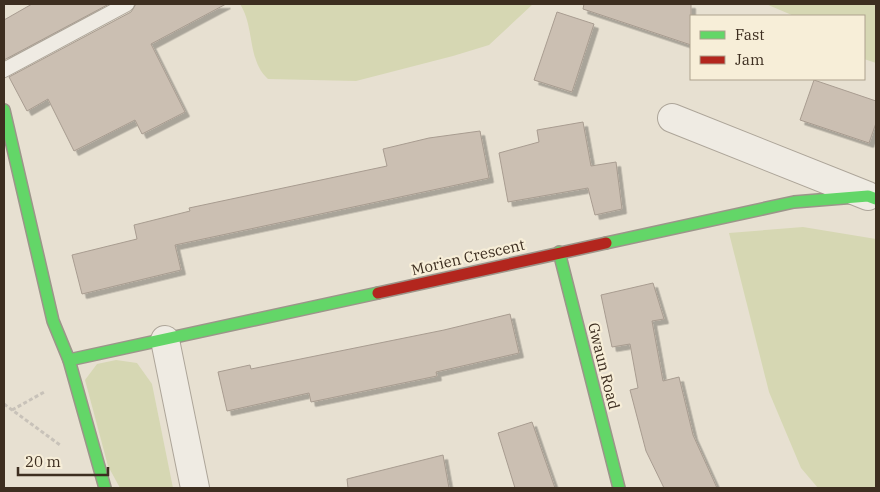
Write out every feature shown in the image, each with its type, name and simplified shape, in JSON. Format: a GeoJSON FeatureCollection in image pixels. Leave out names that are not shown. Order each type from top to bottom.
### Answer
{"type":"FeatureCollection","features":[{"type":"Feature","properties":{"kind":"street"},"geometry":{"type":"LineString","coordinates":[[4,110],[52,321],[69,360],[99,473],[105,488]]}},
{"type":"Feature","properties":{"kind":"street"},"geometry":{"type":"LineString","coordinates":[[672,118],[872,198]]}},
{"type":"Feature","properties":{"kind":"street","name":"Morien Crescent"},"geometry":{"type":"LineString","coordinates":[[69,360],[794,202],[872,198]]}},
{"type":"Feature","properties":{"kind":"street","name":"Gwaun Road"},"geometry":{"type":"LineString","coordinates":[[559,252],[619,488]]}},
{"type":"Feature","properties":{"kind":"street"},"geometry":{"type":"LineString","coordinates":[[165,340],[195,488]]}},
{"type":"Feature","properties":{"kind":"lane"},"geometry":{"type":"LineString","coordinates":[[4,70],[127,4]]}},
{"type":"Feature","properties":{"kind":"path"},"geometry":{"type":"LineString","coordinates":[[12,410],[74,377]]}},
{"type":"Feature","properties":{"kind":"path"},"geometry":{"type":"LineString","coordinates":[[4,404],[99,473]]}},
{"type":"Feature","properties":{"kind":"green space"},"geometry":{"type":"Polygon","coordinates":[[[240,4],[533,4],[489,45],[356,81],[268,79],[261,71],[257,62],[248,23],[240,4]]]}},
{"type":"Feature","properties":{"kind":"green space"},"geometry":{"type":"Polygon","coordinates":[[[766,4],[876,4],[876,63],[865,59],[865,15],[792,15],[766,4]]]}},
{"type":"Feature","properties":{"kind":"green space"},"geometry":{"type":"Polygon","coordinates":[[[803,227],[876,239],[876,488],[818,488],[801,468],[769,392],[729,233],[803,227]]]}},
{"type":"Feature","properties":{"kind":"green space"},"geometry":{"type":"Polygon","coordinates":[[[116,360],[137,363],[152,384],[173,488],[120,488],[108,466],[85,380],[97,364],[116,360]]]}},
{"type":"Feature","properties":{"kind":"building"},"geometry":{"type":"Polygon","coordinates":[[[32,4],[109,4],[4,60],[4,20],[32,4]]]}},
{"type":"Feature","properties":{"kind":"building"},"geometry":{"type":"Polygon","coordinates":[[[136,4],[226,4],[151,44],[185,112],[142,134],[135,120],[74,151],[48,99],[27,111],[9,77],[131,12],[136,4]]]}},
{"type":"Feature","properties":{"kind":"building"},"geometry":{"type":"Polygon","coordinates":[[[584,4],[691,4],[690,45],[583,9],[584,4]]]}},
{"type":"Feature","properties":{"kind":"building"},"geometry":{"type":"Polygon","coordinates":[[[557,12],[594,24],[572,92],[534,80],[557,12]]]}},
{"type":"Feature","properties":{"kind":"building"},"geometry":{"type":"Polygon","coordinates":[[[814,80],[876,101],[876,123],[869,143],[800,120],[814,80]]]}},
{"type":"Feature","properties":{"kind":"building"},"geometry":{"type":"Polygon","coordinates":[[[583,122],[591,166],[616,162],[622,209],[595,215],[588,188],[508,202],[499,153],[539,142],[537,130],[583,122]]]}},
{"type":"Feature","properties":{"kind":"building"},"geometry":{"type":"Polygon","coordinates":[[[480,131],[489,178],[175,245],[181,270],[82,294],[72,255],[137,239],[134,225],[190,211],[189,208],[387,166],[383,149],[429,138],[480,131]]]}},
{"type":"Feature","properties":{"kind":"building"},"geometry":{"type":"Polygon","coordinates":[[[653,283],[664,319],[652,321],[663,381],[679,377],[693,435],[717,488],[664,488],[646,451],[630,390],[638,388],[630,344],[612,347],[601,295],[653,283]]]}},
{"type":"Feature","properties":{"kind":"building"},"geometry":{"type":"Polygon","coordinates":[[[510,314],[519,353],[436,372],[437,376],[311,402],[309,393],[227,411],[218,372],[250,365],[251,369],[444,330],[510,314]]]}},
{"type":"Feature","properties":{"kind":"building"},"geometry":{"type":"Polygon","coordinates":[[[532,422],[555,488],[515,488],[498,433],[532,422]]]}},
{"type":"Feature","properties":{"kind":"building"},"geometry":{"type":"Polygon","coordinates":[[[443,455],[449,488],[348,488],[347,479],[443,455]]]}},
{"type":"Feature","properties":{"kind":"traffic: fast"},"geometry":{"type":"LineString","coordinates":[[4,110],[53,321],[69,360],[105,488]]}},
{"type":"Feature","properties":{"kind":"traffic: fast"},"geometry":{"type":"LineString","coordinates":[[606,243],[794,202],[868,196],[876,199]]}},
{"type":"Feature","properties":{"kind":"traffic: fast"},"geometry":{"type":"LineString","coordinates":[[559,252],[619,488]]}},
{"type":"Feature","properties":{"kind":"traffic: fast"},"geometry":{"type":"LineString","coordinates":[[69,360],[378,293]]}},
{"type":"Feature","properties":{"kind":"traffic: jam"},"geometry":{"type":"LineString","coordinates":[[378,293],[606,243]]}}]}
